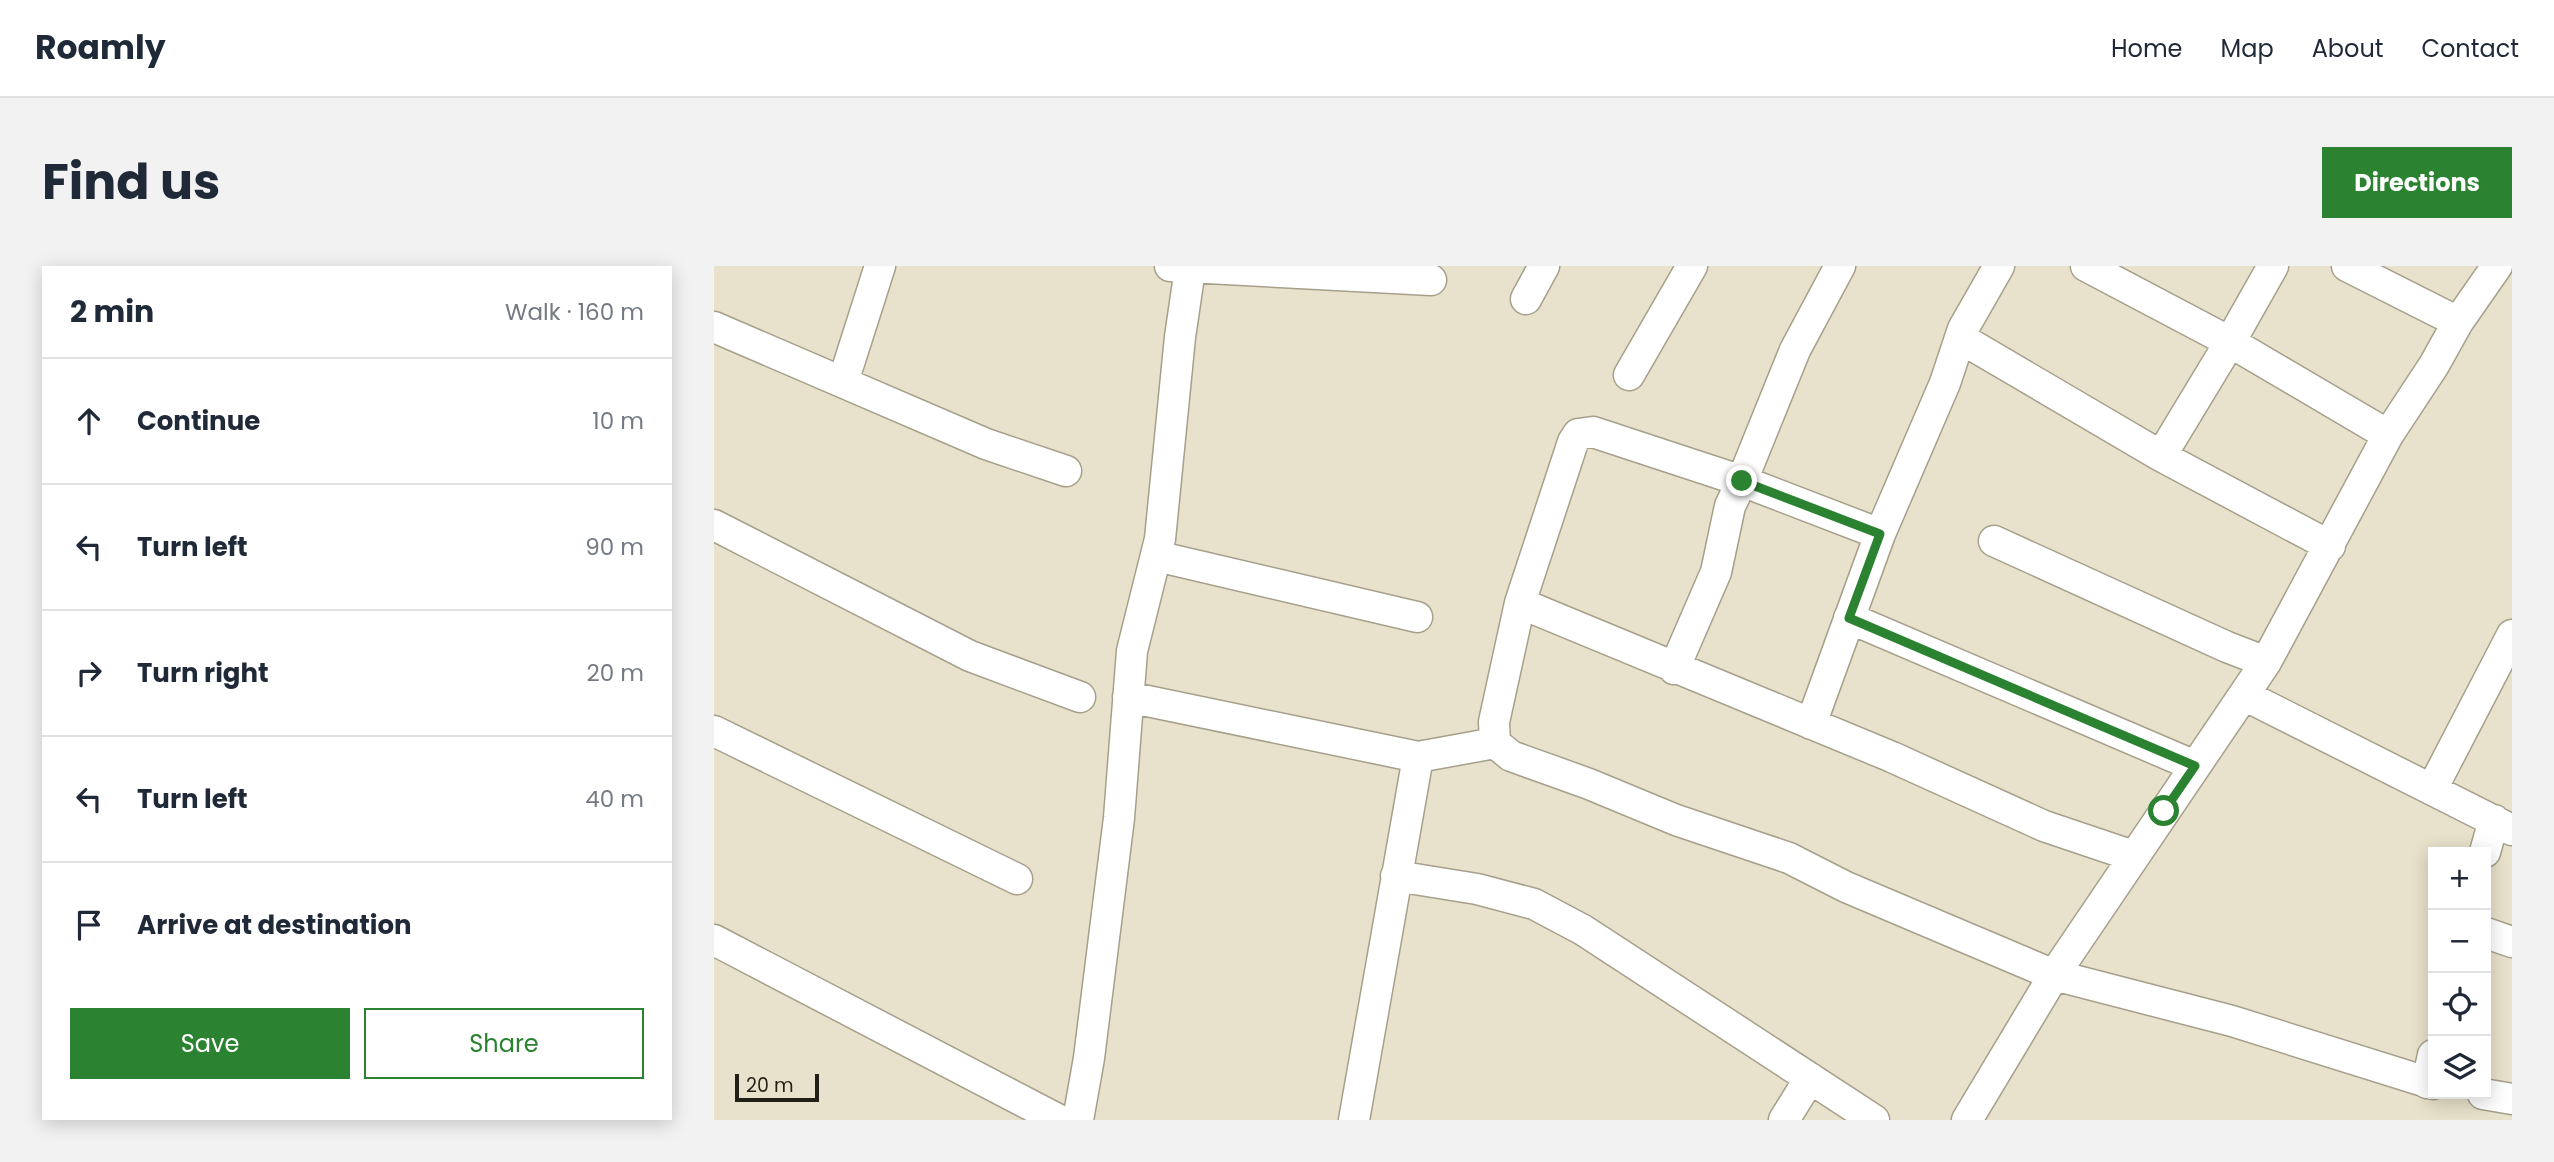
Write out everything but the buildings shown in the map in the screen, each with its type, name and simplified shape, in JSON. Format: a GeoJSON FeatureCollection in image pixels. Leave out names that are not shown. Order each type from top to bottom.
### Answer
{"type":"FeatureCollection","features":[{"type":"Feature","properties":{"kind":"street"},"geometry":{"type":"LineString","coordinates":[[843,382],[880,266]]}},
{"type":"Feature","properties":{"kind":"street"},"geometry":{"type":"LineString","coordinates":[[1526,299],[1544,266]]}},
{"type":"Feature","properties":{"kind":"street"},"geometry":{"type":"LineString","coordinates":[[1629,375],[1692,266]]}},
{"type":"Feature","properties":{"kind":"street"},"geometry":{"type":"LineString","coordinates":[[1674,669],[1716,572],[1730,506],[1795,350],[1840,266]]}},
{"type":"Feature","properties":{"kind":"street"},"geometry":{"type":"LineString","coordinates":[[1811,723],[1880,534],[1945,383],[1963,329],[1999,266]]}},
{"type":"Feature","properties":{"kind":"street"},"geometry":{"type":"LineString","coordinates":[[2086,266],[2119,274],[2388,435]]}},
{"type":"Feature","properties":{"kind":"street"},"geometry":{"type":"LineString","coordinates":[[2161,456],[2273,266]]}},
{"type":"Feature","properties":{"kind":"street"},"geometry":{"type":"LineString","coordinates":[[2347,266],[2458,322]]}},
{"type":"Feature","properties":{"kind":"street"},"geometry":{"type":"LineString","coordinates":[[1967,1120],[2054,975],[2266,662],[2388,435],[2434,365],[2458,322],[2497,266]]}},
{"type":"Feature","properties":{"kind":"street"},"geometry":{"type":"LineString","coordinates":[[1078,1120],[1089,1058],[1119,818],[1132,651],[1160,539],[1180,337],[1180,267],[1431,279]]}},
{"type":"Feature","properties":{"kind":"street"},"geometry":{"type":"LineString","coordinates":[[714,327],[986,444],[1066,471]]}},
{"type":"Feature","properties":{"kind":"street"},"geometry":{"type":"LineString","coordinates":[[1960,338],[2161,456],[2330,546]]}},
{"type":"Feature","properties":{"kind":"street"},"geometry":{"type":"LineString","coordinates":[[1880,534],[1742,481],[1593,432],[1578,434],[1573,442],[1520,603],[1494,722],[1495,743],[1511,756],[1589,784],[1676,820],[1789,858],[1846,887],[2054,975],[2428,1073]]}},
{"type":"Feature","properties":{"kind":"street"},"geometry":{"type":"LineString","coordinates":[[714,526],[970,656],[1080,697]]}},
{"type":"Feature","properties":{"kind":"street"},"geometry":{"type":"LineString","coordinates":[[1994,541],[2227,647],[2266,662]]}},
{"type":"Feature","properties":{"kind":"street"},"geometry":{"type":"LineString","coordinates":[[1156,556],[1417,617]]}},
{"type":"Feature","properties":{"kind":"street"},"geometry":{"type":"LineString","coordinates":[[1520,603],[1892,757],[2044,826],[2133,856]]}},
{"type":"Feature","properties":{"kind":"street"},"geometry":{"type":"LineString","coordinates":[[1849,618],[2195,766]]}},
{"type":"Feature","properties":{"kind":"street"},"geometry":{"type":"LineString","coordinates":[[2432,789],[2501,681],[2512,635]]}},
{"type":"Feature","properties":{"kind":"street"},"geometry":{"type":"LineString","coordinates":[[2244,695],[2503,826],[2488,847]]}},
{"type":"Feature","properties":{"kind":"street"},"geometry":{"type":"LineString","coordinates":[[1128,697],[1418,757],[1495,743]]}},
{"type":"Feature","properties":{"kind":"street"},"geometry":{"type":"LineString","coordinates":[[714,731],[1017,878]]}},
{"type":"Feature","properties":{"kind":"street"},"geometry":{"type":"LineString","coordinates":[[1354,1120],[1418,757]]}},
{"type":"Feature","properties":{"kind":"street"},"geometry":{"type":"LineString","coordinates":[[1396,876],[1477,889],[1534,904],[1583,930],[1874,1120]]}},
{"type":"Feature","properties":{"kind":"street"},"geometry":{"type":"LineString","coordinates":[[2491,935],[2512,942]]}},
{"type":"Feature","properties":{"kind":"street"},"geometry":{"type":"LineString","coordinates":[[714,940],[1059,1120]]}},
{"type":"Feature","properties":{"kind":"street"},"geometry":{"type":"LineString","coordinates":[[1784,1120],[1810,1079]]}},
{"type":"Feature","properties":{"kind":"street"},"geometry":{"type":"LineString","coordinates":[[2491,1095],[2512,1099]]}},
{"type":"Feature","properties":{"kind":"route"},"geometry":{"type":"LineString","coordinates":[[1742,481],[1880,534],[1849,618],[2195,766],[2164,811]]}}]}
